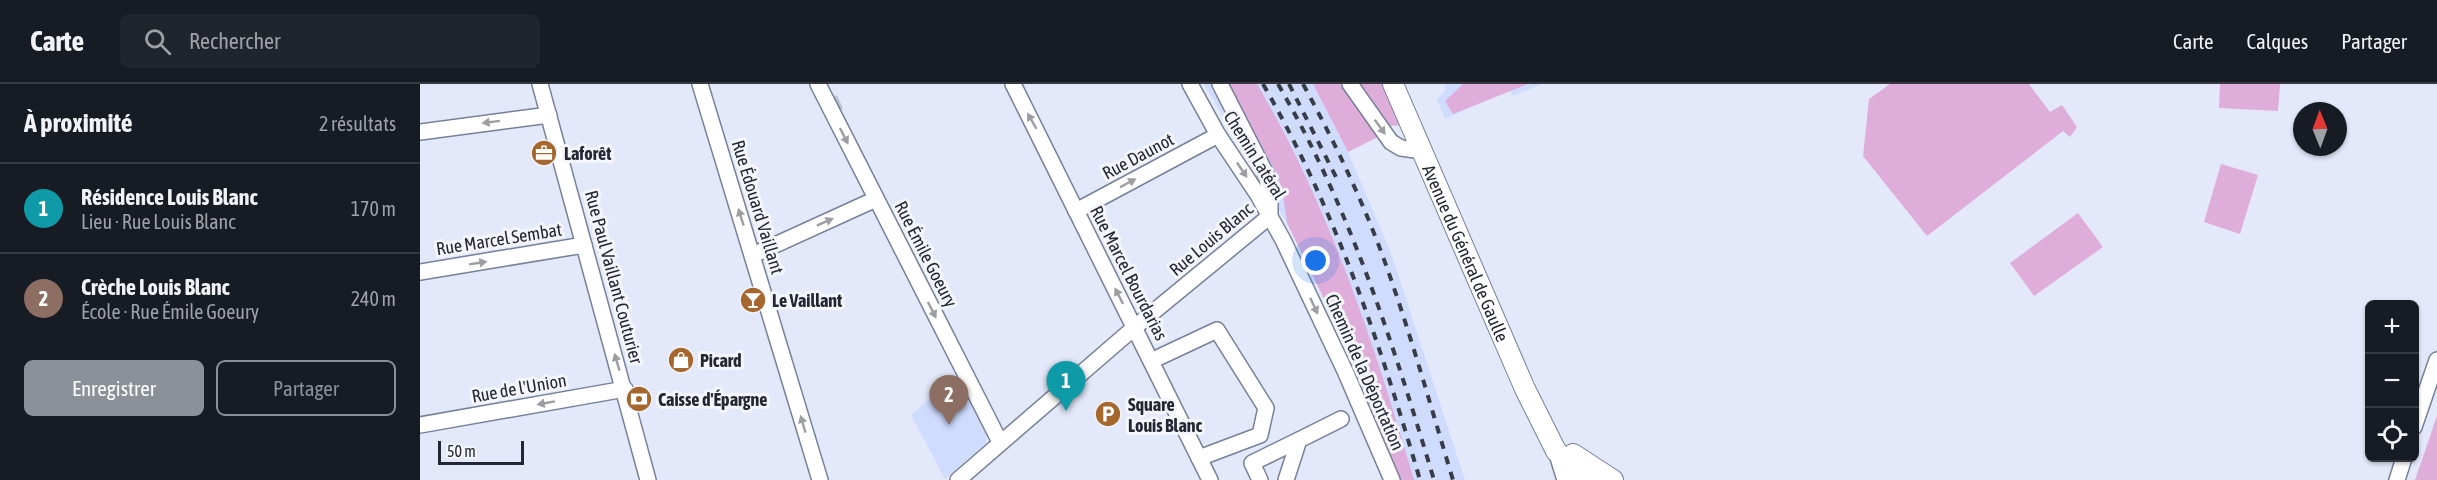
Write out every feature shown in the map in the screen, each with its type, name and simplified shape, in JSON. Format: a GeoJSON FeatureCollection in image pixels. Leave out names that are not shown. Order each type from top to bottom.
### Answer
{"type":"FeatureCollection","features":[{"type":"Feature","properties":{"kind":"main road","name":"Avenue du Général de Gaulle"},"geometry":{"type":"LineString","coordinates":[[1393,84],[1524,389],[1556,451],[1599,478]]}},
{"type":"Feature","properties":{"kind":"main road","name":"Avenue du Général de Gaulle"},"geometry":{"type":"LineString","coordinates":[[1542,422],[1599,478]]}},
{"type":"Feature","properties":{"kind":"street","name":"Rue Paul Vaillant Couturier"},"geometry":{"type":"LineString","coordinates":[[540,84],[648,480]]}},
{"type":"Feature","properties":{"kind":"street","name":"Rue Édouard Vaillant"},"geometry":{"type":"LineString","coordinates":[[700,84],[820,480]]}},
{"type":"Feature","properties":{"kind":"street","name":"Rue Émile Goeury"},"geometry":{"type":"LineString","coordinates":[[818,84],[1000,442]]}},
{"type":"Feature","properties":{"kind":"street","name":"Rue Marcel Bourdarias"},"geometry":{"type":"LineString","coordinates":[[1012,84],[1210,480]]}},
{"type":"Feature","properties":{"kind":"street","name":"Chemin Latéral"},"geometry":{"type":"LineString","coordinates":[[1190,84],[1218,135],[1270,216]]}},
{"type":"Feature","properties":{"kind":"street","name":"Chemin Latéral"},"geometry":{"type":"LineString","coordinates":[[1220,84],[1266,174],[1270,193],[1270,216]]}},
{"type":"Feature","properties":{"kind":"street"},"geometry":{"type":"LineString","coordinates":[[1350,84],[1391,142],[1401,148],[1423,151]]}},
{"type":"Feature","properties":{"kind":"street"},"geometry":{"type":"LineString","coordinates":[[420,132],[549,115]]}},
{"type":"Feature","properties":{"kind":"street","name":"Rue Daunot"},"geometry":{"type":"LineString","coordinates":[[1076,211],[1218,135]]}},
{"type":"Feature","properties":{"kind":"street"},"geometry":{"type":"LineString","coordinates":[[753,255],[876,199]]}},
{"type":"Feature","properties":{"kind":"street","name":"Rue Louis Blanc"},"geometry":{"type":"LineString","coordinates":[[958,480],[1134,327],[1270,216]]}},
{"type":"Feature","properties":{"kind":"street","name":"Chemin de la Déportation"},"geometry":{"type":"LineString","coordinates":[[1270,216],[1345,371],[1392,480]]}},
{"type":"Feature","properties":{"kind":"street","name":"Rue Marcel Sembat"},"geometry":{"type":"LineString","coordinates":[[420,272],[584,245]]}},
{"type":"Feature","properties":{"kind":"street"},"geometry":{"type":"LineString","coordinates":[[1151,361],[1217,330],[1266,408],[1260,435],[1199,458]]}},
{"type":"Feature","properties":{"kind":"street"},"geometry":{"type":"LineString","coordinates":[[2419,415],[2437,360]]}},
{"type":"Feature","properties":{"kind":"street","name":"Rue de l'Union"},"geometry":{"type":"LineString","coordinates":[[420,425],[625,389]]}},
{"type":"Feature","properties":{"kind":"street"},"geometry":{"type":"LineString","coordinates":[[1260,480],[1252,463],[1341,419]]}},
{"type":"Feature","properties":{"kind":"street"},"geometry":{"type":"LineString","coordinates":[[1286,480],[1299,440]]}},
{"type":"Feature","properties":{"kind":"street","name":"Avenue du Général de Gaulle"},"geometry":{"type":"LineString","coordinates":[[1556,451],[1565,480]]}},
{"type":"Feature","properties":{"kind":"street"},"geometry":{"type":"LineString","coordinates":[[2397,480],[2403,462]]}},
{"type":"Feature","properties":{"kind":"shaded area"},"geometry":{"type":"Polygon","coordinates":[[[1204,84],[1313,84],[1348,152],[1391,253],[1465,480],[1400,480],[1313,267],[1204,84]]]}},
{"type":"Feature","properties":{"kind":"shaded area"},"geometry":{"type":"Polygon","coordinates":[[[1226,84],[1257,84],[1307,179],[1366,327],[1414,480],[1400,480],[1341,334],[1287,223],[1283,194],[1276,172],[1226,84]]]}},
{"type":"Feature","properties":{"kind":"shaded area"},"geometry":{"type":"Polygon","coordinates":[[[1313,84],[1340,84],[1378,137],[1348,152],[1313,84]]]}},
{"type":"Feature","properties":{"kind":"shaded area"},"geometry":{"type":"Polygon","coordinates":[[[1357,84],[1384,84],[1403,125],[1387,126],[1357,84]]]}},
{"type":"Feature","properties":{"kind":"shaded area"},"geometry":{"type":"Polygon","coordinates":[[[1444,84],[1542,84],[1513,96],[1510,90],[1445,119],[1437,100],[1446,89],[1444,84]]]}},
{"type":"Feature","properties":{"kind":"shaded area"},"geometry":{"type":"Polygon","coordinates":[[[1463,84],[1528,84],[1453,114],[1445,101],[1463,84]]]}},
{"type":"Feature","properties":{"kind":"shaded area"},"geometry":{"type":"Polygon","coordinates":[[[1890,84],[2029,84],[2050,112],[2062,105],[2077,127],[2070,137],[2063,131],[1927,236],[1863,156],[1869,99],[1890,84]]]}},
{"type":"Feature","properties":{"kind":"shaded area"},"geometry":{"type":"Polygon","coordinates":[[[2220,84],[2280,84],[2278,111],[2219,108],[2220,84]]]}},
{"type":"Feature","properties":{"kind":"shaded area"},"geometry":{"type":"Polygon","coordinates":[[[2221,164],[2258,175],[2240,234],[2204,222],[2221,164]]]}},
{"type":"Feature","properties":{"kind":"shaded area"},"geometry":{"type":"Polygon","coordinates":[[[2078,213],[2103,247],[2034,296],[2010,263],[2078,213]]]}},
{"type":"Feature","properties":{"kind":"shaded area"},"geometry":{"type":"Polygon","coordinates":[[[957,375],[987,434],[986,443],[945,479],[911,415],[957,375]]]}},
{"type":"Feature","properties":{"kind":"shaded area"},"geometry":{"type":"Polygon","coordinates":[[[2437,416],[2437,480],[2415,480],[2437,416]]]}},
{"type":"Feature","properties":{"kind":"tunnel"},"geometry":{"type":"LineString","coordinates":[[829,107],[840,102]]}},
{"type":"Feature","properties":{"kind":"railway"},"geometry":{"type":"LineString","coordinates":[[1263,84],[1312,179],[1354,278],[1389,378],[1420,480]]}},
{"type":"Feature","properties":{"kind":"railway"},"geometry":{"type":"LineString","coordinates":[[1278,84],[1327,179],[1368,277],[1434,480]]}},
{"type":"Feature","properties":{"kind":"railway"},"geometry":{"type":"LineString","coordinates":[[1289,84],[1336,177]]}},
{"type":"Feature","properties":{"kind":"railway"},"geometry":{"type":"LineString","coordinates":[[1303,84],[1365,210],[1382,254],[1453,480]]}},
{"type":"Feature","properties":{"kind":"place","name":"Laforêt"},"geometry":{"type":"Point","coordinates":[544,153]}},
{"type":"Feature","properties":{"kind":"place","name":"Le Vaillant"},"geometry":{"type":"Point","coordinates":[753,300]}},
{"type":"Feature","properties":{"kind":"place","name":"Picard"},"geometry":{"type":"Point","coordinates":[681,360]}},
{"type":"Feature","properties":{"kind":"place","name":"Caisse d'Épargne"},"geometry":{"type":"Point","coordinates":[639,399]}},
{"type":"Feature","properties":{"kind":"place","name":"Résidence Louis Blanc"},"geometry":{"type":"Point","coordinates":[1066,411]}},
{"type":"Feature","properties":{"kind":"place","name":"Square Louis Blanc"},"geometry":{"type":"Point","coordinates":[1108,414]}},
{"type":"Feature","properties":{"kind":"place","name":"Crèche Louis Blanc"},"geometry":{"type":"Point","coordinates":[949,425]}}]}
